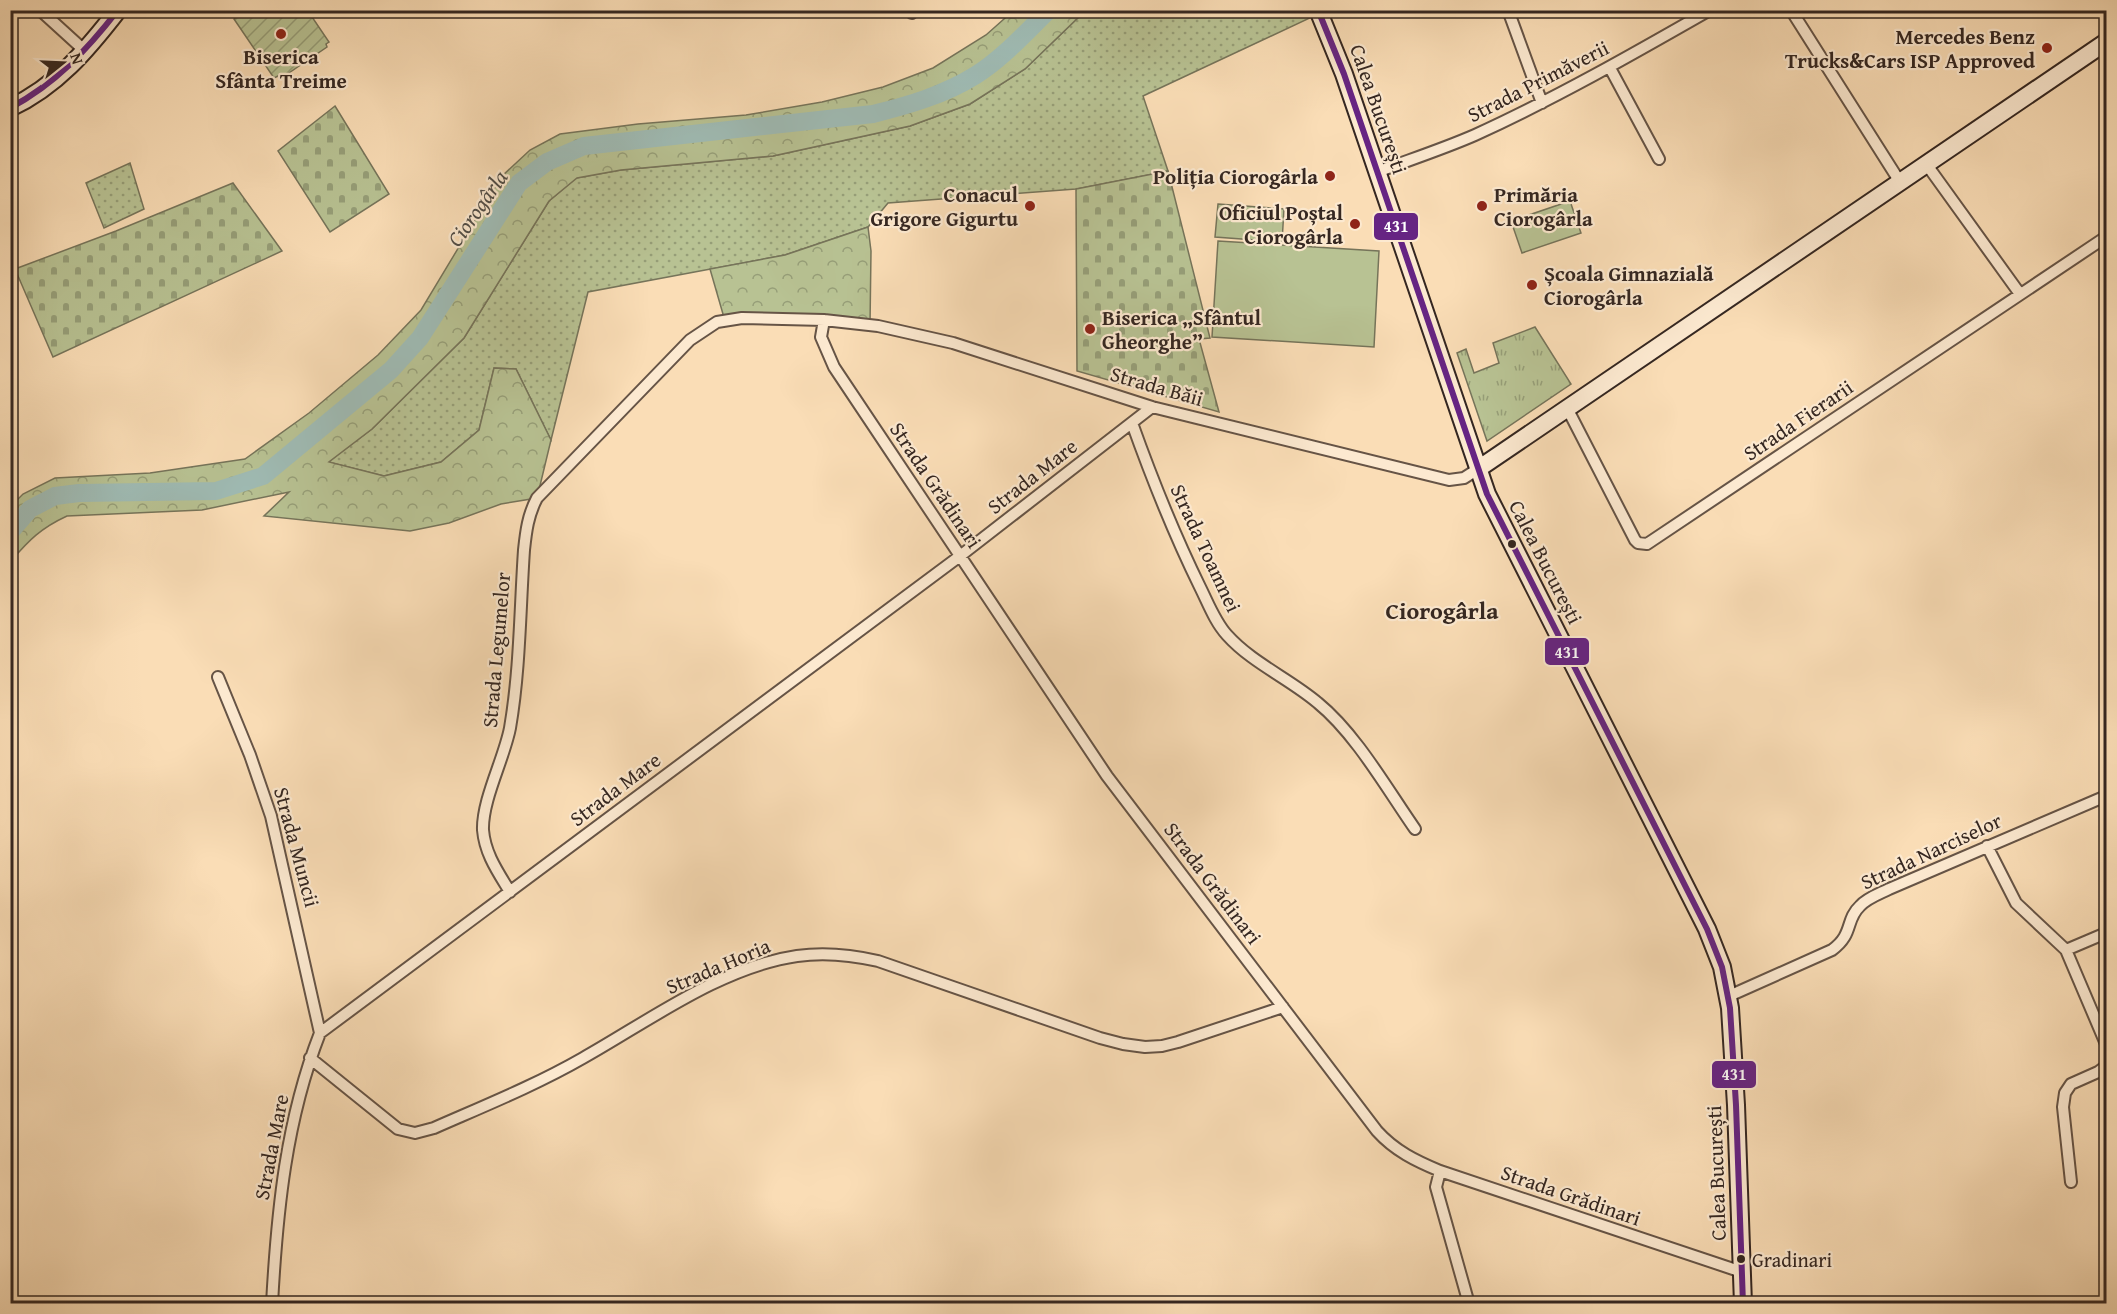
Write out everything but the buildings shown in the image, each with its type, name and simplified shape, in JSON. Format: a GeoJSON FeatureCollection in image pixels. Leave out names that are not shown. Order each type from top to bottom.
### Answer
{"type":"FeatureCollection","features":[{"type":"Feature","properties":{"kind":"main road"},"geometry":{"type":"LineString","coordinates":[[10,108],[56,80],[85,51],[117,10]]}},
{"type":"Feature","properties":{"kind":"main road","name":"Calea București"},"geometry":{"type":"LineString","coordinates":[[1318,10],[1344,74],[1478,469],[1496,513],[1707,928],[1722,968],[1729,996],[1736,1105],[1743,1304]]}},
{"type":"Feature","properties":{"kind":"main road"},"geometry":{"type":"LineString","coordinates":[[1478,469],[2106,42]]}},
{"type":"Feature","properties":{"kind":"street"},"geometry":{"type":"LineString","coordinates":[[40,10],[85,51]]}},
{"type":"Feature","properties":{"kind":"street"},"geometry":{"type":"LineString","coordinates":[[1508,10],[1542,103]]}},
{"type":"Feature","properties":{"kind":"street"},"geometry":{"type":"LineString","coordinates":[[1683,10],[1689,23]]}},
{"type":"Feature","properties":{"kind":"street","name":"Strada Primăverii"},"geometry":{"type":"LineString","coordinates":[[1377,172],[1472,136],[1542,103],[1610,68],[1710,10]]}},
{"type":"Feature","properties":{"kind":"street"},"geometry":{"type":"LineString","coordinates":[[1791,10],[1900,183]]}},
{"type":"Feature","properties":{"kind":"street"},"geometry":{"type":"LineString","coordinates":[[1610,68],[1659,159]]}},
{"type":"Feature","properties":{"kind":"street"},"geometry":{"type":"LineString","coordinates":[[1927,165],[2020,294]]}},
{"type":"Feature","properties":{"kind":"street","name":"Strada Fierarii"},"geometry":{"type":"LineString","coordinates":[[1567,408],[1635,540],[1638,543],[1647,544],[2106,237]]}},
{"type":"Feature","properties":{"kind":"street","name":"Strada Băii"},"geometry":{"type":"LineString","coordinates":[[531,510],[537,498],[690,340],[717,322],[742,318],[824,320],[878,326],[953,343],[1152,407],[1449,480],[1464,478],[1478,469]]}},
{"type":"Feature","properties":{"kind":"street","name":"Strada Grădinari"},"geometry":{"type":"LineString","coordinates":[[824,320],[821,337],[834,367],[1107,776],[1388,1143],[1402,1153],[1440,1172],[1742,1272]]}},
{"type":"Feature","properties":{"kind":"street","name":"Strada Mare"},"geometry":{"type":"LineString","coordinates":[[272,1304],[279,1207],[286,1154],[310,1058],[320,1033],[960,556],[1152,407]]}},
{"type":"Feature","properties":{"kind":"street","name":"Strada Toamnei"},"geometry":{"type":"LineString","coordinates":[[1132,423],[1184,554],[1225,634],[1333,716],[1415,829]]}},
{"type":"Feature","properties":{"kind":"street","name":"Strada Legumelor"},"geometry":{"type":"LineString","coordinates":[[510,892],[492,862],[485,845],[483,826],[486,808],[504,754],[513,706],[526,524],[531,510]]}},
{"type":"Feature","properties":{"kind":"street","name":"Strada Muncii"},"geometry":{"type":"LineString","coordinates":[[218,677],[250,755],[271,816],[320,1033]]}},
{"type":"Feature","properties":{"kind":"street","name":"Strada Narciselor"},"geometry":{"type":"LineString","coordinates":[[1729,996],[1832,950],[1845,939],[1859,907],[1870,899],[1911,879],[2106,796]]}},
{"type":"Feature","properties":{"kind":"street"},"geometry":{"type":"LineString","coordinates":[[1987,846],[2016,903],[2066,950],[2102,1023],[2106,1044]]}},
{"type":"Feature","properties":{"kind":"street"},"geometry":{"type":"LineString","coordinates":[[2066,950],[2106,933]]}},
{"type":"Feature","properties":{"kind":"street","name":"Strada Horia"},"geometry":{"type":"LineString","coordinates":[[310,1058],[398,1130],[415,1133],[434,1128],[550,1075],[663,1010],[720,981],[772,962],[797,956],[841,955],[879,961],[1100,1038],[1145,1047],[1178,1042],[1282,1007]]}},
{"type":"Feature","properties":{"kind":"street"},"geometry":{"type":"LineString","coordinates":[[2071,1182],[2063,1107],[2064,1094],[2072,1084],[2106,1066]]}},
{"type":"Feature","properties":{"kind":"street"},"geometry":{"type":"LineString","coordinates":[[1440,1172],[1436,1187],[1469,1304]]}},
{"type":"Feature","properties":{"kind":"green space"},"geometry":{"type":"Polygon","coordinates":[[[241,10],[308,11],[329,42],[326,44],[327,47],[280,79],[278,76],[274,78],[234,19],[236,17],[234,15],[241,10]]]}},
{"type":"Feature","properties":{"kind":"green space"},"geometry":{"type":"Polygon","coordinates":[[[1309,10],[1312,17],[1143,96],[1168,171],[1076,189],[888,203],[868,227],[785,255],[588,292],[551,440],[516,369],[494,368],[479,430],[441,462],[384,476],[328,462],[372,429],[464,338],[549,201],[576,178],[621,170],[773,156],[910,126],[970,104],[1025,69],[1085,11],[1309,10]]]}},
{"type":"Feature","properties":{"kind":"green space"},"geometry":{"type":"Polygon","coordinates":[[[1013,11],[1085,11],[1025,69],[970,104],[910,126],[773,156],[621,170],[577,178],[549,201],[464,338],[372,429],[329,462],[384,476],[441,462],[479,430],[494,368],[516,369],[551,440],[537,498],[501,504],[449,523],[410,531],[264,516],[289,492],[202,510],[67,516],[36,535],[11,561],[11,506],[23,494],[55,478],[150,473],[245,459],[309,413],[378,355],[421,310],[501,177],[530,150],[560,134],[638,124],[746,115],[822,102],[883,87],[933,68],[986,35],[1013,11]]]}},
{"type":"Feature","properties":{"kind":"green space"},"geometry":{"type":"Polygon","coordinates":[[[335,106],[389,194],[330,232],[278,151],[335,106]]]}},
{"type":"Feature","properties":{"kind":"green space"},"geometry":{"type":"Polygon","coordinates":[[[130,163],[144,209],[104,228],[86,183],[130,163]]]}},
{"type":"Feature","properties":{"kind":"green space"},"geometry":{"type":"Polygon","coordinates":[[[1168,171],[1210,338],[1199,339],[1219,412],[1077,371],[1076,189],[1168,171]]]}},
{"type":"Feature","properties":{"kind":"green space"},"geometry":{"type":"Polygon","coordinates":[[[233,183],[282,251],[53,357],[15,269],[233,183]]]}},
{"type":"Feature","properties":{"kind":"green space"},"geometry":{"type":"Polygon","coordinates":[[[1570,201],[1581,233],[1522,253],[1511,221],[1570,201]]]}},
{"type":"Feature","properties":{"kind":"green space"},"geometry":{"type":"Polygon","coordinates":[[[1218,204],[1284,209],[1282,242],[1215,237],[1218,204]]]}},
{"type":"Feature","properties":{"kind":"green space"},"geometry":{"type":"Polygon","coordinates":[[[868,227],[871,251],[870,325],[725,321],[710,269],[785,255],[868,227]]]}},
{"type":"Feature","properties":{"kind":"green space"},"geometry":{"type":"Polygon","coordinates":[[[1218,241],[1379,251],[1374,347],[1212,337],[1218,241]]]}},
{"type":"Feature","properties":{"kind":"green space"},"geometry":{"type":"Polygon","coordinates":[[[1535,327],[1571,384],[1487,441],[1457,353],[1466,349],[1474,373],[1499,363],[1493,343],[1535,327]]]}},
{"type":"Feature","properties":{"kind":"waterway","name":"Ciorogârla"},"geometry":{"type":"LineString","coordinates":[[10,532],[30,509],[55,496],[79,493],[216,491],[263,476],[391,370],[420,338],[519,183],[547,162],[584,146],[873,114],[913,103],[939,94],[976,75],[996,61],[1049,10]]}},
{"type":"Feature","properties":{"kind":"transit line","name":"431"},"geometry":{"type":"LineString","coordinates":[[10,108],[56,77],[94,39],[118,10]]}},
{"type":"Feature","properties":{"kind":"transit line","name":"431"},"geometry":{"type":"LineString","coordinates":[[1318,10],[1344,74],[1487,494],[1707,929],[1722,967],[1730,1008],[1743,1304]]}},
{"type":"Feature","properties":{"kind":"place","name":"Biserica Sfânta Treime"},"geometry":{"type":"Point","coordinates":[281,34]}},
{"type":"Feature","properties":{"kind":"place","name":"Mercedes Benz Trucks&Cars ISP Approved"},"geometry":{"type":"Point","coordinates":[2047,48]}},
{"type":"Feature","properties":{"kind":"place","name":"Poliția Ciorogârla"},"geometry":{"type":"Point","coordinates":[1330,176]}},
{"type":"Feature","properties":{"kind":"place","name":"Conacul Grigore Gigurtu"},"geometry":{"type":"Point","coordinates":[1030,206]}},
{"type":"Feature","properties":{"kind":"place","name":"Primăria Ciorogârla"},"geometry":{"type":"Point","coordinates":[1482,206]}},
{"type":"Feature","properties":{"kind":"place","name":"Oficiul Poștal Ciorogârla"},"geometry":{"type":"Point","coordinates":[1355,224]}},
{"type":"Feature","properties":{"kind":"place","name":"Școala Gimnazială Ciorogârla"},"geometry":{"type":"Point","coordinates":[1532,285]}},
{"type":"Feature","properties":{"kind":"place","name":"Biserica „Sfântul Gheorghe”"},"geometry":{"type":"Point","coordinates":[1090,329]}},
{"type":"Feature","properties":{"kind":"place","name":"Gradinari"},"geometry":{"type":"Point","coordinates":[1741,1259]}},
{"type":"Feature","properties":{"kind":"district","name":"Ciorogârla"},"geometry":{"type":"Point","coordinates":[1442,610]}}]}
